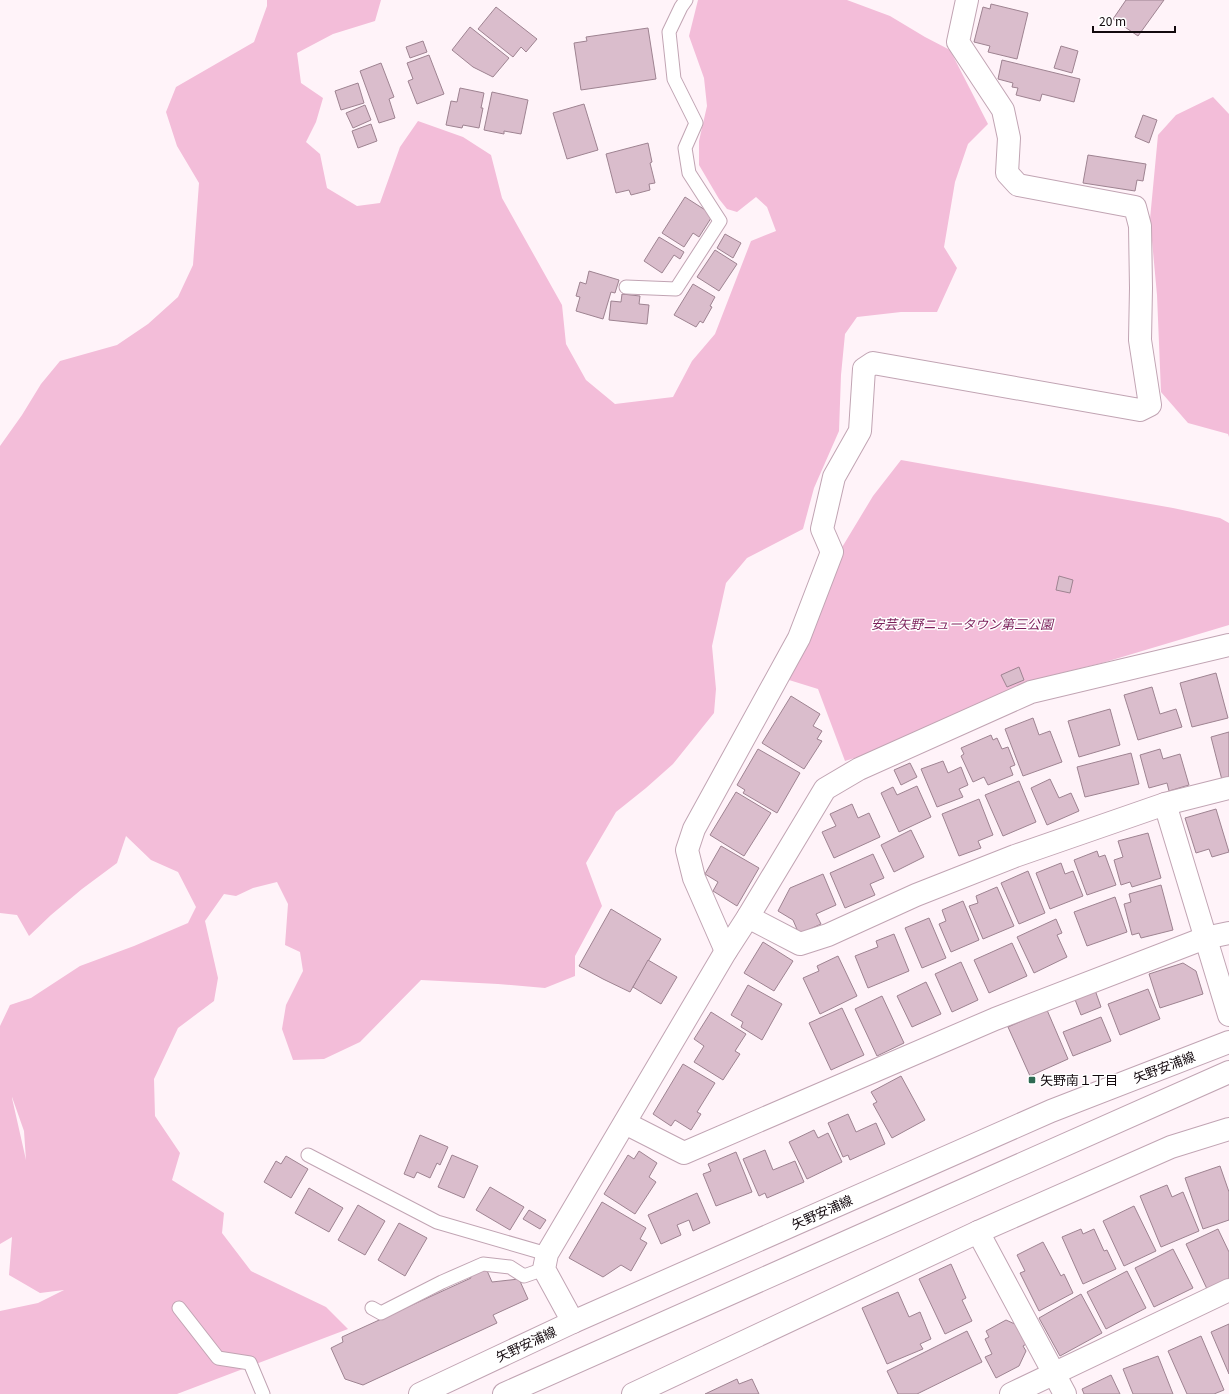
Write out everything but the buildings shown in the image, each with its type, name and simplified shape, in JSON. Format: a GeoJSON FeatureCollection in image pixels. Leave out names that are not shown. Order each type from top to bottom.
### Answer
{"type":"FeatureCollection","features":[{"type":"Feature","properties":{"kind":"street"},"geometry":{"type":"LineString","coordinates":[[726,951],[694,878],[688,850],[694,829],[799,638],[832,552],[822,529],[834,477],[860,431],[864,369],[873,364],[1140,410],[1150,405],[1140,340],[1140,226],[1135,207],[1018,185],[1007,173],[1009,138],[1003,110],[958,42],[967,0]]}},
{"type":"Feature","properties":{"kind":"street"},"geometry":{"type":"LineString","coordinates":[[573,1322],[545,1262],[726,951],[825,789],[858,769],[1031,692],[1229,645]]}},
{"type":"Feature","properties":{"kind":"street"},"geometry":{"type":"LineString","coordinates":[[748,917],[800,944],[828,935],[916,895],[1015,856],[1165,804],[1229,788]]}},
{"type":"Feature","properties":{"kind":"street"},"geometry":{"type":"LineString","coordinates":[[1165,804],[1229,1015]]}},
{"type":"Feature","properties":{"kind":"street"},"geometry":{"type":"LineString","coordinates":[[625,1123],[684,1153],[995,1019],[1206,938],[1229,933]]}},
{"type":"Feature","properties":{"kind":"street","name":"矢野安浦線"},"geometry":{"type":"LineString","coordinates":[[420,1394],[573,1322],[1051,1111],[1229,1042]]}},
{"type":"Feature","properties":{"kind":"street"},"geometry":{"type":"LineString","coordinates":[[504,1394],[1229,1072]]}},
{"type":"Feature","properties":{"kind":"street"},"geometry":{"type":"LineString","coordinates":[[633,1394],[978,1232],[1171,1147],[1229,1129]]}},
{"type":"Feature","properties":{"kind":"street"},"geometry":{"type":"LineString","coordinates":[[978,1232],[1065,1394]]}},
{"type":"Feature","properties":{"kind":"street"},"geometry":{"type":"LineString","coordinates":[[1010,1394],[1229,1290]]}},
{"type":"Feature","properties":{"kind":"lane"},"geometry":{"type":"LineString","coordinates":[[626,287],[676,289],[720,221],[689,173],[685,148],[696,123],[674,79],[668,32],[686,0]]}},
{"type":"Feature","properties":{"kind":"lane"},"geometry":{"type":"LineString","coordinates":[[308,1155],[437,1222],[545,1262]]}},
{"type":"Feature","properties":{"kind":"lane"},"geometry":{"type":"LineString","coordinates":[[372,1308],[382,1313],[442,1282],[483,1264],[510,1268],[524,1276],[545,1262]]}},
{"type":"Feature","properties":{"kind":"lane"},"geometry":{"type":"LineString","coordinates":[[179,1308],[218,1358],[250,1362],[263,1394]]}},
{"type":"Feature","properties":{"kind":"green space"},"geometry":{"type":"Polygon","coordinates":[[[267,0],[381,0],[375,21],[333,34],[297,53],[301,83],[323,98],[316,122],[306,142],[320,154],[327,188],[357,206],[380,203],[400,147],[418,121],[463,137],[491,155],[502,198],[562,305],[566,344],[586,380],[615,404],[673,397],[692,361],[715,334],[751,241],[776,231],[767,207],[756,197],[737,212],[727,209],[719,199],[699,165],[699,141],[707,106],[704,78],[689,36],[698,0],[847,0],[890,16],[950,50],[988,124],[968,144],[955,182],[944,247],[957,268],[937,312],[901,312],[857,317],[845,334],[841,375],[839,431],[814,488],[803,529],[747,558],[726,583],[712,646],[716,689],[714,713],[673,764],[616,812],[586,863],[602,906],[575,956],[575,976],[545,988],[421,980],[360,1042],[324,1059],[293,1060],[282,1029],[286,1005],[303,971],[300,952],[285,945],[288,904],[277,882],[253,888],[236,896],[224,894],[205,921],[218,978],[214,1001],[178,1028],[154,1079],[155,1116],[180,1153],[172,1180],[224,1213],[222,1233],[251,1271],[326,1307],[348,1329],[177,1394],[0,1394],[0,1311],[38,1303],[64,1290],[40,1293],[9,1275],[12,1237],[0,1244],[0,1026],[10,1005],[31,998],[80,966],[134,946],[188,923],[196,907],[178,872],[151,860],[126,836],[117,863],[82,889],[29,936],[17,915],[0,913],[0,446],[22,415],[41,384],[60,361],[117,345],[148,324],[178,297],[193,265],[199,183],[177,146],[166,112],[176,87],[254,42],[267,6],[267,0]],[[12,1097],[26,1160],[24,1131],[12,1097]]]}},
{"type":"Feature","properties":{"kind":"green space"},"geometry":{"type":"Polygon","coordinates":[[[1213,97],[1229,114],[1229,437],[1228,434],[1188,423],[1161,392],[1157,295],[1150,219],[1158,135],[1176,115],[1213,97]]]}},
{"type":"Feature","properties":{"kind":"green space","name":"安芸矢野ニュータウン第三公園"},"geometry":{"type":"Polygon","coordinates":[[[901,460],[1173,508],[1220,518],[1229,523],[1229,625],[1102,663],[1049,676],[1013,688],[861,756],[845,761],[818,689],[789,680],[841,549],[873,496],[901,460]]]}},
{"type":"Feature","properties":{"kind":"place","name":"矢野南１丁目"},"geometry":{"type":"Point","coordinates":[1032,1080]}}]}
